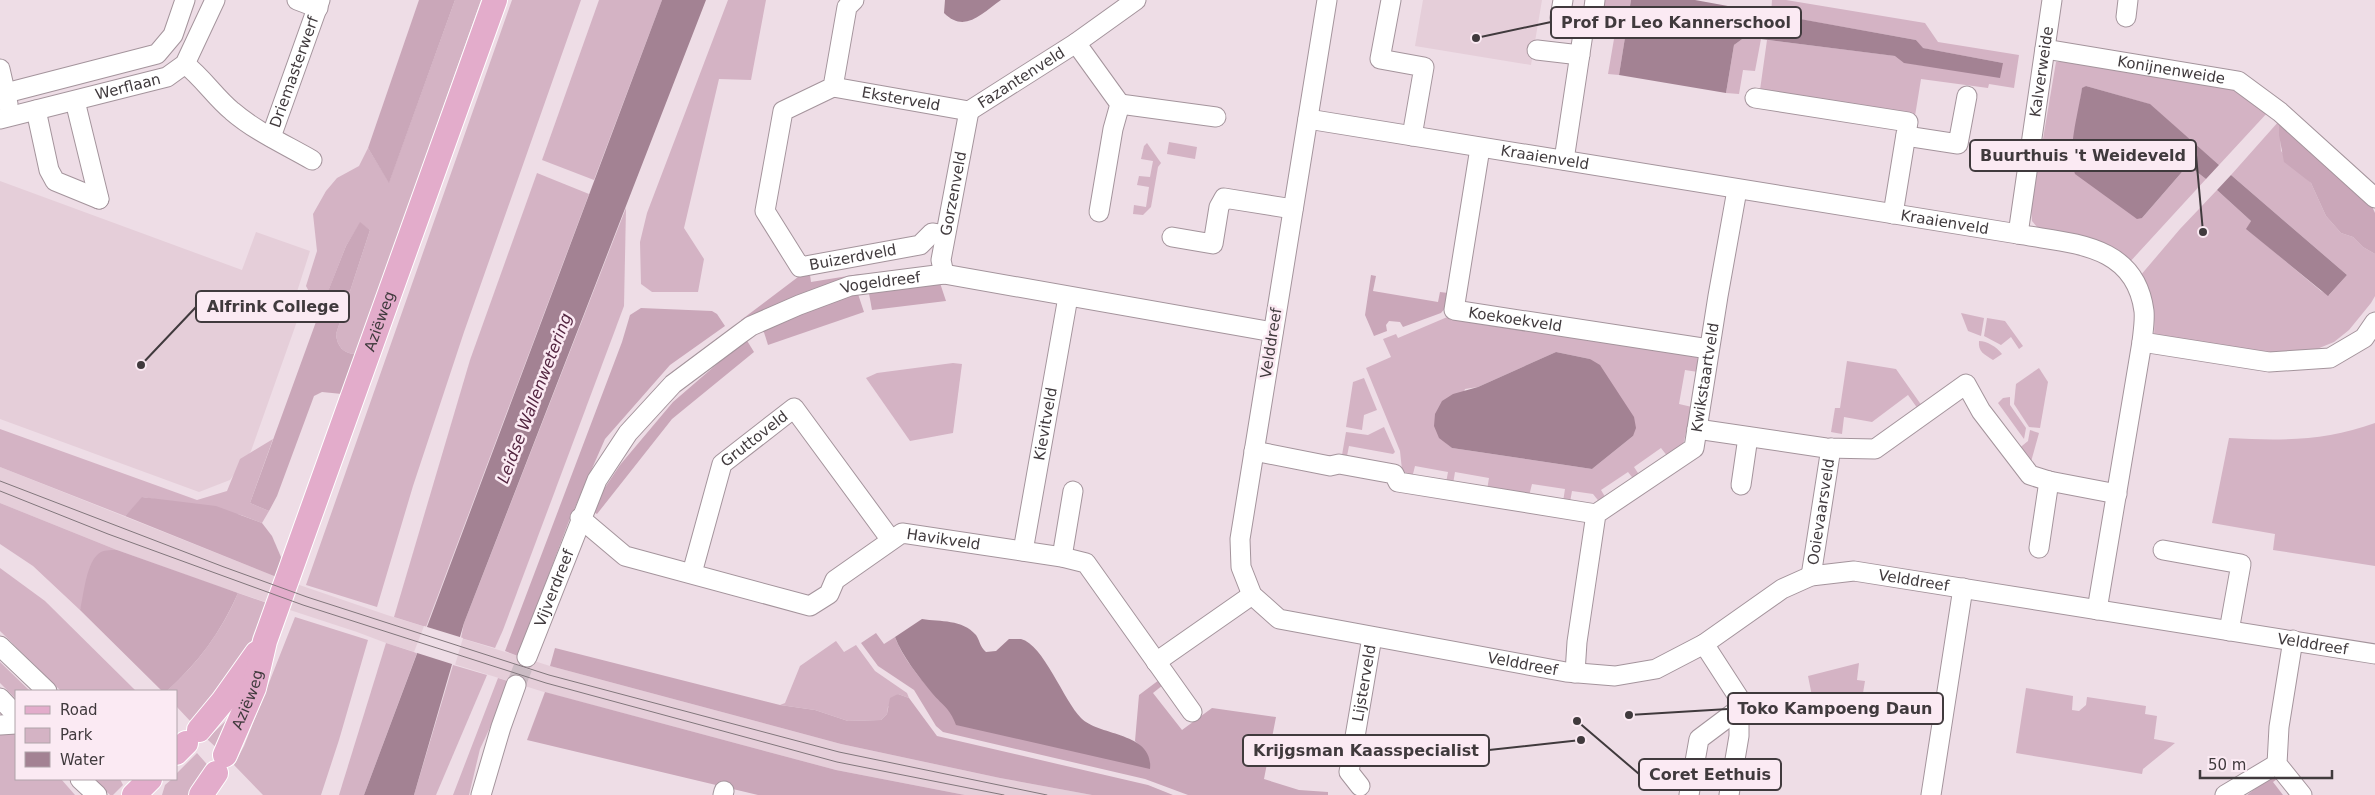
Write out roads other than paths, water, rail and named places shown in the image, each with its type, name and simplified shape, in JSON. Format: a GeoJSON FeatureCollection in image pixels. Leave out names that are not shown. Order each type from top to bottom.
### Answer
{"type":"FeatureCollection","features":[{"type":"Feature","properties":{"kind":"main road","name":"Aziëweg"},"geometry":{"type":"LineString","coordinates":[[201,795],[220,764],[254,688],[265,641],[495,0]]}},
{"type":"Feature","properties":{"kind":"main road","name":"Aziëweg"},"geometry":{"type":"LineString","coordinates":[[187,742],[223,702],[265,641]]}},
{"type":"Feature","properties":{"kind":"street"},"geometry":{"type":"LineString","coordinates":[[6,94],[157,54],[173,35],[185,0]]}},
{"type":"Feature","properties":{"kind":"street"},"geometry":{"type":"LineString","coordinates":[[185,64],[215,0]]}},
{"type":"Feature","properties":{"kind":"street","name":"Driemasterwerf"},"geometry":{"type":"LineString","coordinates":[[271,136],[319,4],[297,0]]}},
{"type":"Feature","properties":{"kind":"street"},"geometry":{"type":"LineString","coordinates":[[833,87],[846,7],[854,0]]}},
{"type":"Feature","properties":{"kind":"street","name":"Fazantenveld"},"geometry":{"type":"LineString","coordinates":[[969,112],[1076,43],[1136,0]]}},
{"type":"Feature","properties":{"kind":"street","name":"Velddreef"},"geometry":{"type":"LineString","coordinates":[[1327,0],[1240,539],[1241,566],[1252,595],[1279,619],[1575,674],[1615,676],[1656,669],[1704,644],[1782,589],[1811,576],[1854,571],[2375,654]]}},
{"type":"Feature","properties":{"kind":"street"},"geometry":{"type":"LineString","coordinates":[[1391,0],[1380,59],[1424,67],[1412,136]]}},
{"type":"Feature","properties":{"kind":"street"},"geometry":{"type":"LineString","coordinates":[[1562,0],[1560,18],[1584,27]]}},
{"type":"Feature","properties":{"kind":"street"},"geometry":{"type":"LineString","coordinates":[[1564,160],[1584,27],[1593,15],[1595,0]]}},
{"type":"Feature","properties":{"kind":"street","name":"Kalverweide"},"geometry":{"type":"LineString","coordinates":[[2018,234],[2052,0]]}},
{"type":"Feature","properties":{"kind":"street","name":"Fazantenveld"},"geometry":{"type":"LineString","coordinates":[[1076,43],[1120,104]]}},
{"type":"Feature","properties":{"kind":"street","name":"Konijnenweide"},"geometry":{"type":"LineString","coordinates":[[2045,49],[2238,81],[2280,112],[2375,198]]}},
{"type":"Feature","properties":{"kind":"street"},"geometry":{"type":"LineString","coordinates":[[1537,50],[1580,56]]}},
{"type":"Feature","properties":{"kind":"street","name":"Werflaan"},"geometry":{"type":"LineString","coordinates":[[6,118],[168,77],[185,64]]}},
{"type":"Feature","properties":{"kind":"street","name":"Driemasterwerf"},"geometry":{"type":"LineString","coordinates":[[185,64],[232,111],[312,160]]}},
{"type":"Feature","properties":{"kind":"street"},"geometry":{"type":"LineString","coordinates":[[0,69],[6,94],[6,118]]}},
{"type":"Feature","properties":{"kind":"street","name":"Eksterveld"},"geometry":{"type":"LineString","coordinates":[[833,87],[969,112]]}},
{"type":"Feature","properties":{"kind":"street","name":"Buizerdveld"},"geometry":{"type":"LineString","coordinates":[[833,87],[783,111],[765,211],[800,267],[920,245],[932,233],[946,235]]}},
{"type":"Feature","properties":{"kind":"street"},"geometry":{"type":"LineString","coordinates":[[1906,136],[1958,144],[1966,96]]}},
{"type":"Feature","properties":{"kind":"street"},"geometry":{"type":"LineString","coordinates":[[1754,98],[1908,122],[1893,214]]}},
{"type":"Feature","properties":{"kind":"street"},"geometry":{"type":"LineString","coordinates":[[36,110],[50,170],[55,181],[98,199],[75,101]]}},
{"type":"Feature","properties":{"kind":"street"},"geometry":{"type":"LineString","coordinates":[[1099,212],[1113,128],[1120,104],[1216,117]]}},
{"type":"Feature","properties":{"kind":"street","name":"Gorzenveld"},"geometry":{"type":"LineString","coordinates":[[944,274],[941,260],[969,112]]}},
{"type":"Feature","properties":{"kind":"street","name":"Kraaienveld"},"geometry":{"type":"LineString","coordinates":[[1308,119],[2018,234],[2083,246],[2111,255],[2131,274],[2141,294],[2144,313],[2142,342],[2097,610]]}},
{"type":"Feature","properties":{"kind":"street","name":"Koekoekveld"},"geometry":{"type":"LineString","coordinates":[[1480,148],[1454,310],[1709,350]]}},
{"type":"Feature","properties":{"kind":"street","name":"Kwikstaartveld"},"geometry":{"type":"LineString","coordinates":[[1596,514],[1694,448],[1737,190]]}},
{"type":"Feature","properties":{"kind":"street"},"geometry":{"type":"LineString","coordinates":[[1172,237],[1213,244],[1219,207],[1224,198],[1293,209]]}},
{"type":"Feature","properties":{"kind":"street","name":"Vogeldreef"},"geometry":{"type":"LineString","coordinates":[[580,518],[597,480],[628,432],[673,384],[751,326],[850,286],[944,274],[1273,332]]}},
{"type":"Feature","properties":{"kind":"street","name":"Kievitveld"},"geometry":{"type":"LineString","coordinates":[[1023,551],[1068,297]]}},
{"type":"Feature","properties":{"kind":"street"},"geometry":{"type":"LineString","coordinates":[[2142,342],[2270,362],[2330,358],[2364,338],[2375,322]]}},
{"type":"Feature","properties":{"kind":"street","name":"Ooievaarsveld"},"geometry":{"type":"LineString","coordinates":[[1697,429],[1831,448],[1875,449],[1966,384],[1981,411],[2030,475],[2049,481],[2117,494]]}},
{"type":"Feature","properties":{"kind":"street","name":"Gruttoveld"},"geometry":{"type":"LineString","coordinates":[[692,573],[722,464],[794,408],[891,540]]}},
{"type":"Feature","properties":{"kind":"street"},"geometry":{"type":"LineString","coordinates":[[1741,485],[1748,437]]}},
{"type":"Feature","properties":{"kind":"street","name":"Ooievaarsveld"},"geometry":{"type":"LineString","coordinates":[[1811,576],[1831,448]]}},
{"type":"Feature","properties":{"kind":"street"},"geometry":{"type":"LineString","coordinates":[[1254,451],[1330,466],[1339,464],[1394,474],[1398,482],[1596,514],[1577,642],[1575,674]]}},
{"type":"Feature","properties":{"kind":"street"},"geometry":{"type":"LineString","coordinates":[[2039,548],[2049,481]]}},
{"type":"Feature","properties":{"kind":"street"},"geometry":{"type":"LineString","coordinates":[[1062,557],[1073,492]]}},
{"type":"Feature","properties":{"kind":"street","name":"Havikveld"},"geometry":{"type":"LineString","coordinates":[[580,518],[625,556],[810,606],[829,594],[835,580],[902,533],[1062,557],[1086,563],[1192,712]]}},
{"type":"Feature","properties":{"kind":"street","name":"Vijverdreef"},"geometry":{"type":"LineString","coordinates":[[526,657],[580,518]]}},
{"type":"Feature","properties":{"kind":"street"},"geometry":{"type":"LineString","coordinates":[[2164,550],[2241,564],[2229,631]]}},
{"type":"Feature","properties":{"kind":"street"},"geometry":{"type":"LineString","coordinates":[[1931,795],[1963,588]]}},
{"type":"Feature","properties":{"kind":"street"},"geometry":{"type":"LineString","coordinates":[[1156,662],[1252,595]]}},
{"type":"Feature","properties":{"kind":"street","name":"Lijsterveld"},"geometry":{"type":"LineString","coordinates":[[1360,786],[1349,772],[1372,637]]}},
{"type":"Feature","properties":{"kind":"street"},"geometry":{"type":"LineString","coordinates":[[2294,640],[2280,727],[2277,764],[2302,795]]}},
{"type":"Feature","properties":{"kind":"street"},"geometry":{"type":"LineString","coordinates":[[1704,644],[1738,698],[1739,736],[1735,794]]}},
{"type":"Feature","properties":{"kind":"street"},"geometry":{"type":"LineString","coordinates":[[0,646],[46,690]]}},
{"type":"Feature","properties":{"kind":"street"},"geometry":{"type":"LineString","coordinates":[[481,795],[501,727],[516,685]]}},
{"type":"Feature","properties":{"kind":"street"},"geometry":{"type":"LineString","coordinates":[[0,698],[15,714]]}},
{"type":"Feature","properties":{"kind":"street"},"geometry":{"type":"LineString","coordinates":[[1689,795],[1699,739],[1739,709]]}},
{"type":"Feature","properties":{"kind":"street"},"geometry":{"type":"LineString","coordinates":[[0,725],[15,724]]}},
{"type":"Feature","properties":{"kind":"street"},"geometry":{"type":"LineString","coordinates":[[2225,795],[2277,764]]}},
{"type":"Feature","properties":{"kind":"street"},"geometry":{"type":"LineString","coordinates":[[81,780],[97,795]]}},
{"type":"Feature","properties":{"kind":"water","name":"Leidse Wallenwetering"},"geometry":{"type":"Polygon","coordinates":[[[662,0],[706,0],[464,623],[414,795],[364,795],[662,0]]]}},
{"type":"Feature","properties":{"kind":"water"},"geometry":{"type":"Polygon","coordinates":[[[945,0],[1001,0],[973,19],[959,22],[944,13],[945,0]]]}},
{"type":"Feature","properties":{"kind":"water"},"geometry":{"type":"Polygon","coordinates":[[[1631,0],[1695,0],[1916,40],[1923,48],[2003,63],[2000,78],[1904,63],[1895,56],[1745,37],[1734,45],[1726,93],[1619,75],[1631,0]]]}},
{"type":"Feature","properties":{"kind":"water"},"geometry":{"type":"Polygon","coordinates":[[[2086,86],[2150,104],[2219,165],[2206,179],[2188,165],[2142,218],[2137,219],[2075,174],[2072,154],[2074,132],[2082,88],[2086,86]]]}},
{"type":"Feature","properties":{"kind":"water"},"geometry":{"type":"Polygon","coordinates":[[[2231,175],[2347,275],[2328,296],[2246,229],[2251,221],[2217,190],[2231,175]]]}},
{"type":"Feature","properties":{"kind":"water"},"geometry":{"type":"Polygon","coordinates":[[[1556,352],[1590,359],[1600,365],[1634,417],[1636,428],[1633,436],[1592,469],[1452,448],[1439,438],[1434,426],[1435,414],[1442,401],[1453,394],[1478,387],[1556,352]]]}},
{"type":"Feature","properties":{"kind":"water"},"geometry":{"type":"Polygon","coordinates":[[[922,619],[951,622],[964,626],[976,635],[986,652],[996,651],[1009,639],[1021,639],[1029,643],[1045,662],[1074,710],[1081,718],[1089,724],[1134,741],[1143,748],[1149,757],[1150,769],[956,725],[948,711],[911,666],[895,637],[922,619]]]}},
{"type":"Feature","properties":{"kind":"tunnel"},"geometry":{"type":"LineString","coordinates":[[516,685],[527,657]]}},
{"type":"Feature","properties":{"kind":"tram line"},"geometry":{"type":"LineString","coordinates":[[0,481],[307,597],[549,675],[839,752],[1047,795]]}},
{"type":"Feature","properties":{"kind":"tram line"},"geometry":{"type":"LineString","coordinates":[[0,491],[108,534],[303,605],[546,683],[837,762],[1004,795]]}},
{"type":"Feature","properties":{"kind":"place","name":"Prof Dr Leo Kannerschool"},"geometry":{"type":"Point","coordinates":[1476,38]}},
{"type":"Feature","properties":{"kind":"place","name":"Buurthuis 't Weideveld"},"geometry":{"type":"Point","coordinates":[2203,232]}},
{"type":"Feature","properties":{"kind":"place","name":"Alfrink College"},"geometry":{"type":"Point","coordinates":[141,365]}},
{"type":"Feature","properties":{"kind":"place","name":"Toko Kampoeng Daun"},"geometry":{"type":"Point","coordinates":[1629,715]}},
{"type":"Feature","properties":{"kind":"place","name":"Coret Eethuis"},"geometry":{"type":"Point","coordinates":[1577,721]}},
{"type":"Feature","properties":{"kind":"place","name":"Krijgsman Kaasspecialist"},"geometry":{"type":"Point","coordinates":[1581,740]}}]}
